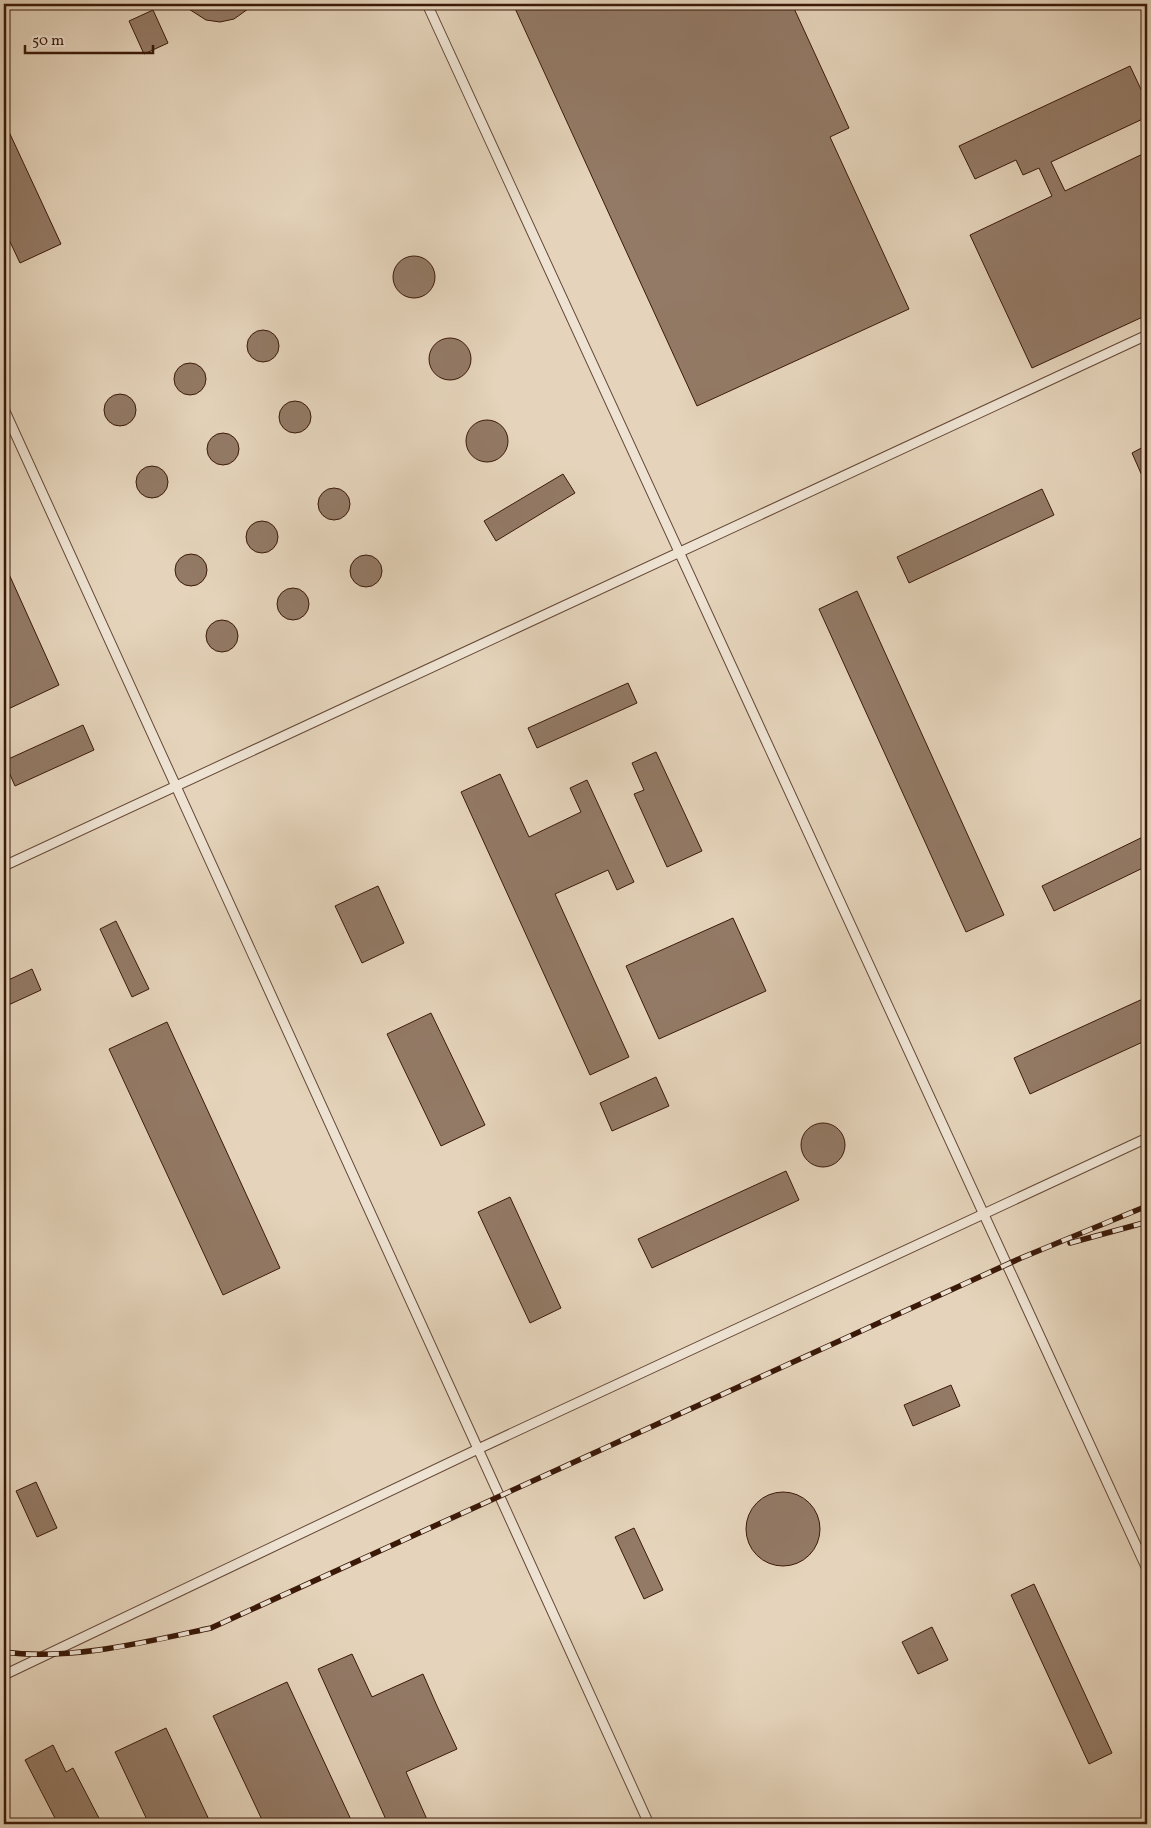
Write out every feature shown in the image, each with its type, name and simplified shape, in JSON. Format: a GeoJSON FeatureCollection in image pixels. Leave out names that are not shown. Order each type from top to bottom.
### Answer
{"type":"FeatureCollection","features":[{"type":"Feature","properties":{"kind":"lane"},"geometry":{"type":"LineString","coordinates":[[427,4],[1147,1569]]}},
{"type":"Feature","properties":{"kind":"lane"},"geometry":{"type":"LineString","coordinates":[[4,866],[1147,335]]}},
{"type":"Feature","properties":{"kind":"lane"},"geometry":{"type":"LineString","coordinates":[[4,410],[649,1824]]}},
{"type":"Feature","properties":{"kind":"lane"},"geometry":{"type":"LineString","coordinates":[[4,1675],[478,1449],[1147,1138]]}},
{"type":"Feature","properties":{"kind":"building"},"geometry":{"type":"Polygon","coordinates":[[[181,4],[255,4],[234,19],[220,22],[206,20],[181,4]]]}},
{"type":"Feature","properties":{"kind":"building"},"geometry":{"type":"Polygon","coordinates":[[[513,4],[792,4],[849,128],[830,137],[909,309],[697,406],[513,4]]]}},
{"type":"Feature","properties":{"kind":"building"},"geometry":{"type":"Polygon","coordinates":[[[153,10],[168,43],[144,54],[129,21],[153,10]]]}},
{"type":"Feature","properties":{"kind":"building"},"geometry":{"type":"Polygon","coordinates":[[[1130,66],[1147,102],[1147,117],[1051,162],[1065,191],[1147,152],[1147,315],[1032,368],[970,235],[1052,196],[1039,168],[1023,175],[1016,160],[975,179],[959,146],[1130,66]]]}},
{"type":"Feature","properties":{"kind":"building"},"geometry":{"type":"Polygon","coordinates":[[[4,121],[61,244],[20,263],[4,229],[4,121]]]}},
{"type":"Feature","properties":{"kind":"building"},"geometry":{"type":"Polygon","coordinates":[[[418,256],[426,259],[432,265],[435,277],[432,289],[426,295],[410,298],[402,295],[396,289],[393,273],[396,265],[402,259],[418,256]]]}},
{"type":"Feature","properties":{"kind":"building"},"geometry":{"type":"Polygon","coordinates":[[[263,330],[269,331],[274,335],[278,340],[278,352],[274,357],[269,361],[263,362],[257,361],[252,357],[248,352],[247,346],[248,340],[252,335],[257,331],[263,330]]]}},
{"type":"Feature","properties":{"kind":"building"},"geometry":{"type":"Polygon","coordinates":[[[454,338],[462,341],[468,347],[471,359],[468,371],[462,377],[446,380],[438,377],[432,371],[429,355],[432,347],[438,341],[454,338]]]}},
{"type":"Feature","properties":{"kind":"building"},"geometry":{"type":"Polygon","coordinates":[[[190,363],[196,364],[201,368],[205,373],[205,385],[201,390],[196,394],[190,395],[184,394],[179,390],[175,385],[174,379],[175,373],[179,368],[184,364],[190,363]]]}},
{"type":"Feature","properties":{"kind":"building"},"geometry":{"type":"Polygon","coordinates":[[[120,394],[126,395],[131,399],[135,404],[135,416],[131,421],[126,425],[120,426],[114,425],[109,421],[105,416],[104,410],[105,404],[109,399],[114,395],[120,394]]]}},
{"type":"Feature","properties":{"kind":"building"},"geometry":{"type":"Polygon","coordinates":[[[295,401],[301,402],[306,406],[310,411],[310,423],[306,428],[301,432],[295,433],[289,432],[284,428],[280,423],[279,417],[280,411],[284,406],[289,402],[295,401]]]}},
{"type":"Feature","properties":{"kind":"building"},"geometry":{"type":"Polygon","coordinates":[[[491,420],[499,423],[505,429],[508,441],[505,453],[499,459],[483,462],[475,459],[469,453],[466,437],[469,429],[475,423],[491,420]]]}},
{"type":"Feature","properties":{"kind":"building"},"geometry":{"type":"Polygon","coordinates":[[[223,433],[229,434],[234,438],[238,443],[238,455],[234,460],[229,464],[223,465],[217,464],[212,460],[208,455],[207,449],[208,443],[212,438],[217,434],[223,433]]]}},
{"type":"Feature","properties":{"kind":"building"},"geometry":{"type":"Polygon","coordinates":[[[1147,445],[1147,487],[1132,453],[1147,445]]]}},
{"type":"Feature","properties":{"kind":"building"},"geometry":{"type":"Polygon","coordinates":[[[152,466],[158,467],[163,471],[167,476],[167,488],[163,493],[158,497],[152,498],[146,497],[141,493],[137,488],[136,482],[137,476],[141,471],[146,467],[152,466]]]}},
{"type":"Feature","properties":{"kind":"building"},"geometry":{"type":"Polygon","coordinates":[[[563,474],[575,493],[496,541],[484,521],[563,474]]]}},
{"type":"Feature","properties":{"kind":"building"},"geometry":{"type":"Polygon","coordinates":[[[334,488],[340,489],[345,493],[349,498],[349,510],[345,515],[340,519],[334,520],[328,519],[323,515],[319,510],[318,504],[319,498],[323,493],[328,489],[334,488]]]}},
{"type":"Feature","properties":{"kind":"building"},"geometry":{"type":"Polygon","coordinates":[[[1042,489],[1054,515],[909,583],[897,557],[1042,489]]]}},
{"type":"Feature","properties":{"kind":"building"},"geometry":{"type":"Polygon","coordinates":[[[262,521],[268,522],[273,526],[277,531],[277,543],[273,548],[268,552],[262,553],[256,552],[251,548],[247,543],[246,537],[247,531],[251,526],[256,522],[262,521]]]}},
{"type":"Feature","properties":{"kind":"building"},"geometry":{"type":"Polygon","coordinates":[[[191,554],[197,555],[202,559],[206,564],[206,576],[202,581],[197,585],[191,586],[185,585],[180,581],[176,576],[175,570],[176,564],[180,559],[185,555],[191,554]]]}},
{"type":"Feature","properties":{"kind":"building"},"geometry":{"type":"Polygon","coordinates":[[[366,555],[372,556],[377,560],[381,565],[381,577],[377,582],[372,586],[366,587],[360,586],[355,582],[351,577],[350,571],[351,565],[355,560],[360,556],[366,555]]]}},
{"type":"Feature","properties":{"kind":"building"},"geometry":{"type":"Polygon","coordinates":[[[4,563],[59,685],[4,711],[4,563]]]}},
{"type":"Feature","properties":{"kind":"building"},"geometry":{"type":"Polygon","coordinates":[[[293,588],[299,589],[304,593],[308,598],[308,610],[304,615],[299,619],[293,620],[287,619],[282,615],[278,610],[277,604],[278,598],[282,593],[287,589],[293,588]]]}},
{"type":"Feature","properties":{"kind":"building"},"geometry":{"type":"Polygon","coordinates":[[[857,591],[1004,915],[966,932],[819,609],[857,591]]]}},
{"type":"Feature","properties":{"kind":"building"},"geometry":{"type":"Polygon","coordinates":[[[222,620],[228,621],[233,625],[237,630],[237,642],[233,647],[228,651],[222,652],[216,651],[211,647],[207,642],[206,636],[207,630],[211,625],[216,621],[222,620]]]}},
{"type":"Feature","properties":{"kind":"building"},"geometry":{"type":"Polygon","coordinates":[[[628,683],[637,703],[537,748],[528,728],[628,683]]]}},
{"type":"Feature","properties":{"kind":"building"},"geometry":{"type":"Polygon","coordinates":[[[83,725],[94,750],[15,786],[4,761],[83,725]]]}},
{"type":"Feature","properties":{"kind":"building"},"geometry":{"type":"Polygon","coordinates":[[[656,752],[702,851],[667,867],[634,794],[644,790],[632,763],[656,752]]]}},
{"type":"Feature","properties":{"kind":"building"},"geometry":{"type":"Polygon","coordinates":[[[500,774],[529,837],[581,812],[570,788],[587,780],[634,882],[617,890],[608,870],[555,894],[629,1057],[590,1075],[461,792],[500,774]]]}},
{"type":"Feature","properties":{"kind":"building"},"geometry":{"type":"Polygon","coordinates":[[[1147,835],[1147,866],[1054,911],[1042,886],[1147,835]]]}},
{"type":"Feature","properties":{"kind":"building"},"geometry":{"type":"Polygon","coordinates":[[[378,886],[404,943],[362,963],[335,906],[378,886]]]}},
{"type":"Feature","properties":{"kind":"building"},"geometry":{"type":"Polygon","coordinates":[[[733,918],[766,991],[659,1039],[626,966],[733,918]]]}},
{"type":"Feature","properties":{"kind":"building"},"geometry":{"type":"Polygon","coordinates":[[[116,921],[149,989],[132,997],[100,929],[116,921]]]}},
{"type":"Feature","properties":{"kind":"building"},"geometry":{"type":"Polygon","coordinates":[[[32,969],[41,990],[4,1007],[4,982],[32,969]]]}},
{"type":"Feature","properties":{"kind":"building"},"geometry":{"type":"Polygon","coordinates":[[[1147,997],[1147,1040],[1030,1094],[1014,1058],[1147,997]]]}},
{"type":"Feature","properties":{"kind":"building"},"geometry":{"type":"Polygon","coordinates":[[[431,1013],[485,1125],[441,1146],[387,1034],[431,1013]]]}},
{"type":"Feature","properties":{"kind":"building"},"geometry":{"type":"Polygon","coordinates":[[[167,1022],[280,1268],[223,1295],[109,1049],[167,1022]]]}},
{"type":"Feature","properties":{"kind":"building"},"geometry":{"type":"Polygon","coordinates":[[[656,1077],[669,1106],[612,1131],[600,1103],[656,1077]]]}},
{"type":"Feature","properties":{"kind":"building"},"geometry":{"type":"Polygon","coordinates":[[[819,1123],[827,1123],[839,1129],[845,1145],[839,1161],[827,1167],[819,1167],[807,1161],[801,1149],[801,1141],[807,1129],[819,1123]]]}},
{"type":"Feature","properties":{"kind":"building"},"geometry":{"type":"Polygon","coordinates":[[[786,1171],[799,1200],[652,1268],[638,1239],[786,1171]]]}},
{"type":"Feature","properties":{"kind":"building"},"geometry":{"type":"Polygon","coordinates":[[[510,1197],[561,1308],[530,1323],[478,1212],[510,1197]]]}},
{"type":"Feature","properties":{"kind":"building"},"geometry":{"type":"Polygon","coordinates":[[[951,1385],[960,1406],[913,1426],[904,1405],[951,1385]]]}},
{"type":"Feature","properties":{"kind":"building"},"geometry":{"type":"Polygon","coordinates":[[[36,1482],[57,1528],[37,1537],[16,1491],[36,1482]]]}},
{"type":"Feature","properties":{"kind":"building"},"geometry":{"type":"Polygon","coordinates":[[[783,1492],[804,1498],[814,1508],[820,1529],[814,1550],[804,1560],[783,1566],[762,1560],[752,1550],[746,1529],[752,1508],[762,1498],[783,1492]]]}},
{"type":"Feature","properties":{"kind":"building"},"geometry":{"type":"Polygon","coordinates":[[[634,1528],[663,1590],[644,1599],[615,1537],[634,1528]]]}},
{"type":"Feature","properties":{"kind":"building"},"geometry":{"type":"Polygon","coordinates":[[[1034,1584],[1112,1753],[1089,1764],[1011,1595],[1034,1584]]]}},
{"type":"Feature","properties":{"kind":"building"},"geometry":{"type":"Polygon","coordinates":[[[932,1627],[948,1660],[918,1674],[902,1642],[932,1627]]]}},
{"type":"Feature","properties":{"kind":"building"},"geometry":{"type":"Polygon","coordinates":[[[352,1654],[372,1697],[423,1674],[457,1749],[406,1772],[429,1824],[388,1824],[318,1669],[352,1654]]]}},
{"type":"Feature","properties":{"kind":"building"},"geometry":{"type":"Polygon","coordinates":[[[287,1682],[353,1824],[264,1824],[213,1716],[287,1682]]]}},
{"type":"Feature","properties":{"kind":"building"},"geometry":{"type":"Polygon","coordinates":[[[166,1728],[211,1824],[149,1824],[115,1752],[166,1728]]]}},
{"type":"Feature","properties":{"kind":"building"},"geometry":{"type":"Polygon","coordinates":[[[53,1745],[66,1772],[73,1768],[102,1824],[58,1824],[25,1760],[53,1745]]]}},
{"type":"Feature","properties":{"kind":"railway"},"geometry":{"type":"LineString","coordinates":[[4,1652],[55,1654],[108,1649],[211,1628],[1021,1258],[1147,1206]]}},
{"type":"Feature","properties":{"kind":"railway"},"geometry":{"type":"LineString","coordinates":[[1070,1243],[1147,1222]]}}]}
